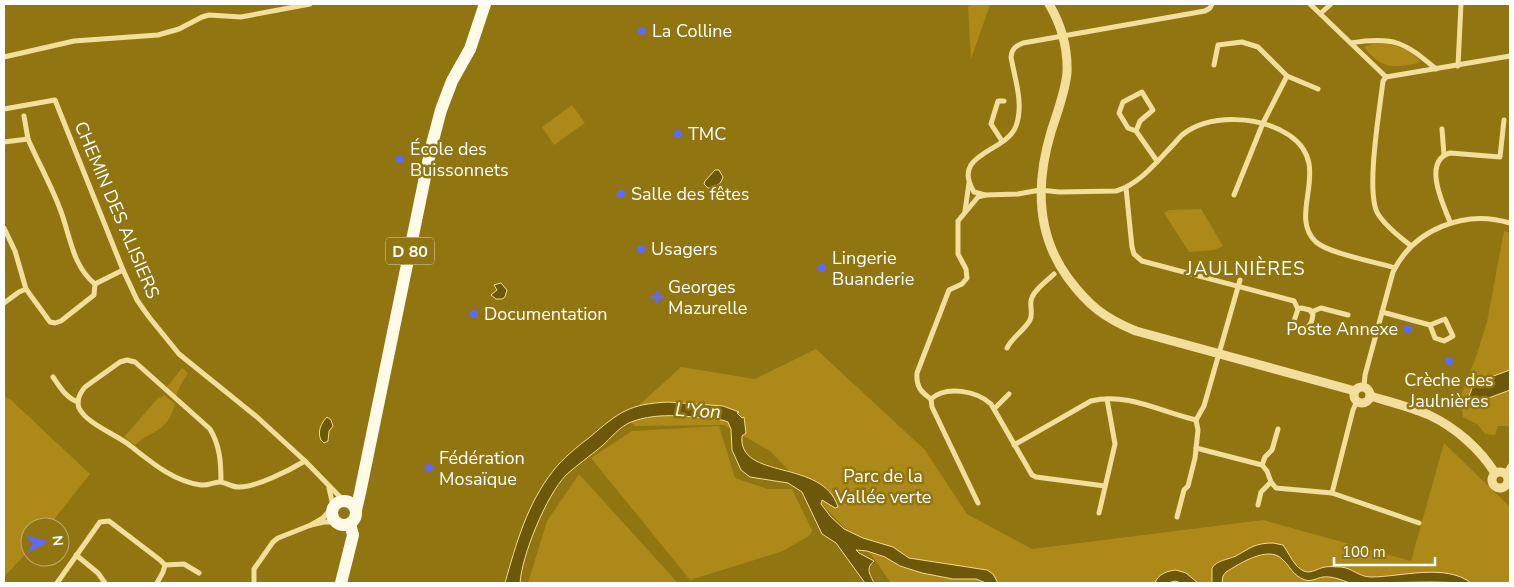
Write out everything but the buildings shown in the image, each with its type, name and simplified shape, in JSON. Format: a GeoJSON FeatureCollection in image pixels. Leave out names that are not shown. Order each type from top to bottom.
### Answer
{"type":"FeatureCollection","features":[{"type":"Feature","properties":{"kind":"main road","name":"D 80"},"geometry":{"type":"LineString","coordinates":[[474,4],[477,25]]}},
{"type":"Feature","properties":{"kind":"main road","name":"D 80"},"geometry":{"type":"LineString","coordinates":[[342,512],[362,483],[441,110],[452,81],[470,49],[485,4]]}},
{"type":"Feature","properties":{"kind":"main road"},"geometry":{"type":"LineString","coordinates":[[341,583],[347,556],[342,512]]}},
{"type":"Feature","properties":{"kind":"street"},"geometry":{"type":"LineString","coordinates":[[4,57],[74,41],[158,35],[179,29],[209,15],[241,17],[310,4]]}},
{"type":"Feature","properties":{"kind":"street"},"geometry":{"type":"LineString","coordinates":[[1050,4],[1064,37],[1067,59],[1064,86],[1047,145],[1040,190],[1042,215],[1053,253],[1061,268],[1085,299],[1101,314],[1116,323],[1136,331],[1355,391]]}},
{"type":"Feature","properties":{"kind":"street"},"geometry":{"type":"LineString","coordinates":[[965,212],[970,165],[1010,136],[1015,127],[1020,108],[1011,58],[1012,50],[1016,46],[1023,43],[1205,11],[1212,4]]}},
{"type":"Feature","properties":{"kind":"street"},"geometry":{"type":"LineString","coordinates":[[1310,4],[1386,77]]}},
{"type":"Feature","properties":{"kind":"street"},"geometry":{"type":"LineString","coordinates":[[1320,13],[1331,4]]}},
{"type":"Feature","properties":{"kind":"street"},"geometry":{"type":"LineString","coordinates":[[1458,66],[1461,4]]}},
{"type":"Feature","properties":{"kind":"street"},"geometry":{"type":"LineString","coordinates":[[1351,43],[1370,40],[1396,42],[1416,52],[1436,69]]}},
{"type":"Feature","properties":{"kind":"street"},"geometry":{"type":"LineString","coordinates":[[1214,65],[1218,45],[1242,42],[1258,47],[1287,76],[1318,89]]}},
{"type":"Feature","properties":{"kind":"street"},"geometry":{"type":"LineString","coordinates":[[1411,246],[1378,215],[1374,206],[1373,186],[1383,81],[1386,77],[1510,56]]}},
{"type":"Feature","properties":{"kind":"street"},"geometry":{"type":"LineString","coordinates":[[1234,195],[1263,123],[1287,76]]}},
{"type":"Feature","properties":{"kind":"street"},"geometry":{"type":"LineString","coordinates":[[1136,131],[1140,121],[1153,110],[1142,92],[1123,102],[1119,113],[1128,128],[1136,131],[1157,161]]}},
{"type":"Feature","properties":{"kind":"street","name":"CHEMIN DES ALISIERS"},"geometry":{"type":"LineString","coordinates":[[4,109],[55,100],[123,270],[137,300],[149,318],[179,354],[257,417],[305,461],[328,485],[342,512]]}},
{"type":"Feature","properties":{"kind":"street"},"geometry":{"type":"LineString","coordinates":[[1002,141],[990,124],[998,101],[1004,101]]}},
{"type":"Feature","properties":{"kind":"street"},"geometry":{"type":"LineString","coordinates":[[24,116],[28,139],[61,210],[77,261],[86,275],[95,284]]}},
{"type":"Feature","properties":{"kind":"street"},"geometry":{"type":"LineString","coordinates":[[978,503],[932,407],[931,400],[920,392],[917,384],[917,373],[950,290],[962,284],[967,278],[967,273],[958,250],[958,221],[978,197],[984,195],[1018,194],[1040,190],[1048,192],[1116,191],[1126,188],[1140,178],[1180,137],[1198,126],[1220,121],[1238,120],[1263,123],[1290,135],[1307,156],[1310,173],[1305,215],[1309,233],[1316,242],[1333,250],[1395,268]]}},
{"type":"Feature","properties":{"kind":"street"},"geometry":{"type":"LineString","coordinates":[[1450,222],[1438,188],[1436,174],[1439,161],[1444,155],[1461,153],[1500,157],[1504,120]]}},
{"type":"Feature","properties":{"kind":"street"},"geometry":{"type":"LineString","coordinates":[[1442,129],[1444,155]]}},
{"type":"Feature","properties":{"kind":"street"},"geometry":{"type":"LineString","coordinates":[[4,142],[28,139]]}},
{"type":"Feature","properties":{"kind":"street"},"geometry":{"type":"LineString","coordinates":[[969,180],[974,192],[984,195]]}},
{"type":"Feature","properties":{"kind":"street"},"geometry":{"type":"LineString","coordinates":[[1126,188],[1132,247],[1138,258],[1148,264],[1294,301],[1298,309],[1293,324],[1300,329],[1310,327],[1313,319],[1312,312]]}},
{"type":"Feature","properties":{"kind":"street"},"geometry":{"type":"LineString","coordinates":[[1364,387],[1365,375],[1387,289],[1395,268],[1411,246],[1450,222],[1464,219],[1496,218],[1510,223]]}},
{"type":"Feature","properties":{"kind":"street"},"geometry":{"type":"LineString","coordinates":[[4,228],[15,250],[26,289],[50,322],[56,323],[94,295],[95,284]]}},
{"type":"Feature","properties":{"kind":"street"},"geometry":{"type":"LineString","coordinates":[[95,284],[123,270]]}},
{"type":"Feature","properties":{"kind":"street"},"geometry":{"type":"LineString","coordinates":[[1007,348],[1030,320],[1033,294],[1054,274]]}},
{"type":"Feature","properties":{"kind":"street"},"geometry":{"type":"LineString","coordinates":[[1177,517],[1184,490],[1188,486],[1196,458],[1198,430],[1196,420],[1204,406],[1240,280]]}},
{"type":"Feature","properties":{"kind":"street"},"geometry":{"type":"LineString","coordinates":[[4,303],[26,289]]}},
{"type":"Feature","properties":{"kind":"street"},"geometry":{"type":"LineString","coordinates":[[1312,312],[1321,308],[1348,315]]}},
{"type":"Feature","properties":{"kind":"street"},"geometry":{"type":"LineString","coordinates":[[1298,309],[1306,309],[1312,312]]}},
{"type":"Feature","properties":{"kind":"street"},"geometry":{"type":"LineString","coordinates":[[1382,312],[1430,325],[1445,319],[1454,336],[1444,341],[1435,338],[1430,325]]}},
{"type":"Feature","properties":{"kind":"street"},"geometry":{"type":"LineString","coordinates":[[221,482],[221,458],[216,440],[210,429],[135,362],[127,360],[120,362],[85,387],[81,392],[78,402],[80,409],[91,421],[128,444],[158,468],[201,485],[221,482],[238,487],[247,486],[305,461]]}},
{"type":"Feature","properties":{"kind":"street"},"geometry":{"type":"LineString","coordinates":[[53,377],[70,399],[78,402]]}},
{"type":"Feature","properties":{"kind":"street"},"geometry":{"type":"LineString","coordinates":[[1360,387],[1364,387],[1368,389],[1370,396],[1364,403],[1357,401],[1354,395],[1355,391],[1360,387]]}},
{"type":"Feature","properties":{"kind":"street"},"geometry":{"type":"LineString","coordinates":[[931,400],[937,394],[946,392],[971,393],[985,399],[994,409],[1031,473],[1036,477],[1105,486]]}},
{"type":"Feature","properties":{"kind":"street"},"geometry":{"type":"LineString","coordinates":[[994,409],[1010,394]]}},
{"type":"Feature","properties":{"kind":"street"},"geometry":{"type":"LineString","coordinates":[[1370,396],[1411,408],[1437,420],[1466,439],[1495,473]]}},
{"type":"Feature","properties":{"kind":"street"},"geometry":{"type":"LineString","coordinates":[[1014,444],[1091,401],[1108,398],[1120,398],[1196,420]]}},
{"type":"Feature","properties":{"kind":"street"},"geometry":{"type":"LineString","coordinates":[[1099,513],[1115,444],[1108,398]]}},
{"type":"Feature","properties":{"kind":"street"},"geometry":{"type":"LineString","coordinates":[[1332,493],[1357,401]]}},
{"type":"Feature","properties":{"kind":"street"},"geometry":{"type":"LineString","coordinates":[[1262,465],[1265,457],[1272,450],[1278,429]]}},
{"type":"Feature","properties":{"kind":"street"},"geometry":{"type":"LineString","coordinates":[[1196,448],[1262,465],[1267,470],[1271,482],[1276,488],[1332,493],[1419,523]]}},
{"type":"Feature","properties":{"kind":"street"},"geometry":{"type":"LineString","coordinates":[[1508,470],[1508,490],[1494,486],[1492,479],[1495,473],[1508,470]]}},
{"type":"Feature","properties":{"kind":"street"},"geometry":{"type":"LineString","coordinates":[[1258,504],[1261,492],[1271,482]]}},
{"type":"Feature","properties":{"kind":"street"},"geometry":{"type":"LineString","coordinates":[[328,485],[332,496],[342,512]]}},
{"type":"Feature","properties":{"kind":"street"},"geometry":{"type":"LineString","coordinates":[[254,583],[254,569],[273,542],[322,518],[342,512]]}},
{"type":"Feature","properties":{"kind":"street"},"geometry":{"type":"LineString","coordinates":[[310,525],[324,522],[342,512]]}},
{"type":"Feature","properties":{"kind":"street"},"geometry":{"type":"LineString","coordinates":[[57,583],[100,522],[109,520],[165,565],[184,564],[199,573]]}},
{"type":"Feature","properties":{"kind":"street"},"geometry":{"type":"LineString","coordinates":[[76,555],[98,573],[105,583]]}},
{"type":"Feature","properties":{"kind":"street"},"geometry":{"type":"LineString","coordinates":[[157,583],[165,565]]}},
{"type":"Feature","properties":{"kind":"green space"},"geometry":{"type":"Polygon","coordinates":[[[971,4],[990,5],[971,59],[968,7],[971,4]]]}},
{"type":"Feature","properties":{"kind":"green space"},"geometry":{"type":"Polygon","coordinates":[[[1376,43],[1400,47],[1416,56],[1420,61],[1419,63],[1402,66],[1389,66],[1377,60],[1364,47],[1376,43]]]}},
{"type":"Feature","properties":{"kind":"green space"},"geometry":{"type":"Polygon","coordinates":[[[572,105],[585,123],[554,145],[542,127],[572,105]]]}},
{"type":"Feature","properties":{"kind":"green space"},"geometry":{"type":"Polygon","coordinates":[[[1201,209],[1223,246],[1214,250],[1189,252],[1164,213],[1169,210],[1201,209]]]}},
{"type":"Feature","properties":{"kind":"green space"},"geometry":{"type":"Polygon","coordinates":[[[1504,231],[1510,233],[1510,432],[1509,426],[1498,426],[1495,435],[1485,434],[1478,425],[1463,417],[1462,408],[1458,403],[1487,322],[1504,231]]]}},
{"type":"Feature","properties":{"kind":"green space","name":"Parc de la Vallée verte"},"geometry":{"type":"Polygon","coordinates":[[[816,349],[925,450],[967,514],[1032,549],[1263,520],[1411,561],[1444,443],[1510,507],[1510,583],[891,583],[872,556],[770,451],[724,425],[635,426],[626,417],[681,367],[755,379],[816,349]]]}},
{"type":"Feature","properties":{"kind":"green space"},"geometry":{"type":"Polygon","coordinates":[[[182,368],[188,373],[176,396],[166,388],[182,368]]]}},
{"type":"Feature","properties":{"kind":"green space"},"geometry":{"type":"Polygon","coordinates":[[[164,395],[175,404],[172,413],[164,425],[135,445],[124,437],[159,397],[161,398],[164,395]]]}},
{"type":"Feature","properties":{"kind":"green space"},"geometry":{"type":"Polygon","coordinates":[[[4,396],[11,400],[90,474],[56,517],[20,517],[20,560],[4,577],[4,396]]]}},
{"type":"Feature","properties":{"kind":"green space"},"geometry":{"type":"Polygon","coordinates":[[[719,426],[735,478],[768,489],[792,489],[812,530],[810,535],[783,551],[690,580],[591,458],[632,431],[719,426]]]}},
{"type":"Feature","properties":{"kind":"green space"},"geometry":{"type":"Polygon","coordinates":[[[579,474],[676,583],[528,583],[547,521],[579,474]]]}},
{"type":"Feature","properties":{"kind":"water"},"geometry":{"type":"Polygon","coordinates":[[[715,170],[719,170],[723,177],[721,182],[714,188],[708,188],[704,184],[705,181],[715,170]]]}},
{"type":"Feature","properties":{"kind":"water"},"geometry":{"type":"Polygon","coordinates":[[[501,283],[507,290],[505,297],[496,299],[491,295],[497,290],[494,285],[501,283]]]}},
{"type":"Feature","properties":{"kind":"water"},"geometry":{"type":"Polygon","coordinates":[[[1510,370],[1510,390],[1462,408],[1460,403],[1469,396],[1474,383],[1510,370]]]}},
{"type":"Feature","properties":{"kind":"water","name":"L'Yon"},"geometry":{"type":"Polygon","coordinates":[[[668,402],[723,406],[739,412],[737,413],[742,418],[744,417],[746,433],[742,436],[744,450],[753,459],[800,475],[816,482],[829,492],[838,507],[835,508],[822,500],[821,504],[844,529],[863,538],[893,547],[909,558],[987,570],[993,574],[998,583],[986,583],[976,579],[953,579],[922,573],[900,566],[885,557],[867,551],[856,550],[874,561],[869,569],[874,583],[865,583],[836,543],[822,534],[802,492],[788,483],[750,477],[741,470],[732,450],[731,429],[728,422],[665,416],[642,419],[627,424],[566,475],[558,485],[536,526],[525,557],[520,583],[505,583],[518,539],[529,511],[544,484],[557,466],[617,415],[634,407],[668,402]]]}},
{"type":"Feature","properties":{"kind":"water"},"geometry":{"type":"Polygon","coordinates":[[[327,417],[331,420],[333,426],[329,431],[328,441],[324,443],[320,437],[320,431],[321,425],[327,417]]]}},
{"type":"Feature","properties":{"kind":"water"},"geometry":{"type":"Polygon","coordinates":[[[1273,543],[1283,545],[1296,565],[1308,572],[1325,567],[1341,567],[1363,576],[1371,577],[1436,572],[1461,577],[1471,583],[1350,583],[1337,578],[1327,577],[1307,580],[1297,576],[1282,559],[1276,555],[1269,554],[1254,557],[1226,572],[1222,583],[1212,583],[1212,568],[1217,563],[1257,545],[1273,543]]]}},
{"type":"Feature","properties":{"kind":"water"},"geometry":{"type":"Polygon","coordinates":[[[1176,570],[1186,573],[1198,583],[1175,581],[1155,583],[1158,577],[1169,571],[1176,570]]]}},
{"type":"Feature","properties":{"kind":"place","name":"La Colline"},"geometry":{"type":"Point","coordinates":[642,31]}},
{"type":"Feature","properties":{"kind":"place","name":"TMC"},"geometry":{"type":"Point","coordinates":[678,134]}},
{"type":"Feature","properties":{"kind":"place","name":"École des Buissonnets"},"geometry":{"type":"Point","coordinates":[400,159]}},
{"type":"Feature","properties":{"kind":"place","name":"Salle des fêtes"},"geometry":{"type":"Point","coordinates":[621,194]}},
{"type":"Feature","properties":{"kind":"place","name":"Usagers"},"geometry":{"type":"Point","coordinates":[641,249]}},
{"type":"Feature","properties":{"kind":"place","name":"Lingerie Buanderie"},"geometry":{"type":"Point","coordinates":[822,268]}},
{"type":"Feature","properties":{"kind":"place","name":"Georges Mazurelle"},"geometry":{"type":"Point","coordinates":[657,297]}},
{"type":"Feature","properties":{"kind":"place","name":"Documentation"},"geometry":{"type":"Point","coordinates":[474,314]}},
{"type":"Feature","properties":{"kind":"place","name":"Poste Annexe"},"geometry":{"type":"Point","coordinates":[1408,329]}},
{"type":"Feature","properties":{"kind":"place","name":"Crèche des Jaulnières"},"geometry":{"type":"Point","coordinates":[1449,361]}},
{"type":"Feature","properties":{"kind":"place","name":"Fédération Mosaïque"},"geometry":{"type":"Point","coordinates":[429,468]}},
{"type":"Feature","properties":{"kind":"district","name":"JAULNIÈRES"},"geometry":{"type":"Point","coordinates":[1246,268]}}]}
